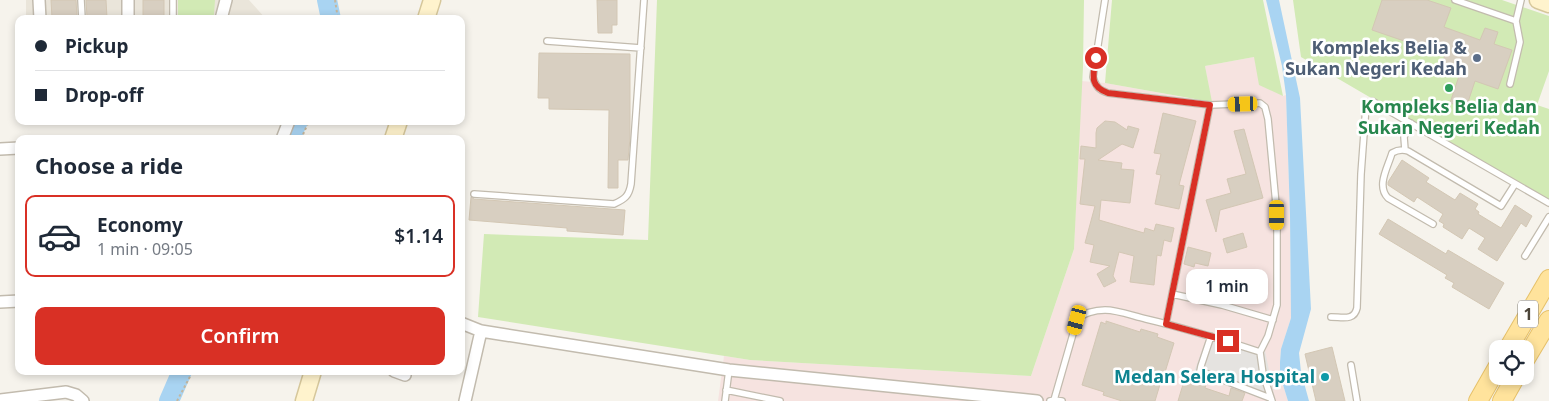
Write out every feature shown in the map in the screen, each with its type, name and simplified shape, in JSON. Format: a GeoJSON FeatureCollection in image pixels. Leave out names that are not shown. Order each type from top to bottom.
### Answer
{"type":"FeatureCollection","features":[{"type":"Feature","properties":{"kind":"main road","name":"1"},"geometry":{"type":"LineString","coordinates":[[1513,340],[1549,279]]}},
{"type":"Feature","properties":{"kind":"main road","name":"1"},"geometry":{"type":"LineString","coordinates":[[1534,345],[1549,320]]}},
{"type":"Feature","properties":{"kind":"main road"},"geometry":{"type":"LineString","coordinates":[[1478,401],[1489,382]]}},
{"type":"Feature","properties":{"kind":"main road"},"geometry":{"type":"LineString","coordinates":[[1502,401],[1511,385]]}},
{"type":"Feature","properties":{"kind":"street"},"geometry":{"type":"LineString","coordinates":[[39,0],[40,15]]}},
{"type":"Feature","properties":{"kind":"street"},"geometry":{"type":"LineString","coordinates":[[128,0],[128,15]]}},
{"type":"Feature","properties":{"kind":"street"},"geometry":{"type":"LineString","coordinates":[[221,15],[226,0]]}},
{"type":"Feature","properties":{"kind":"street"},"geometry":{"type":"LineString","coordinates":[[427,15],[432,0]]}},
{"type":"Feature","properties":{"kind":"street"},"geometry":{"type":"LineString","coordinates":[[1538,0],[1549,4]]}},
{"type":"Feature","properties":{"kind":"street"},"geometry":{"type":"LineString","coordinates":[[0,149],[15,148]]}},
{"type":"Feature","properties":{"kind":"street"},"geometry":{"type":"LineString","coordinates":[[0,302],[15,301]]}},
{"type":"Feature","properties":{"kind":"street"},"geometry":{"type":"LineString","coordinates":[[465,325],[481,331],[729,370],[1037,401]]}},
{"type":"Feature","properties":{"kind":"street"},"geometry":{"type":"LineString","coordinates":[[466,401],[481,331]]}},
{"type":"Feature","properties":{"kind":"street"},"geometry":{"type":"LineString","coordinates":[[304,401],[312,375]]}},
{"type":"Feature","properties":{"kind":"street"},"geometry":{"type":"LineString","coordinates":[[0,400],[66,392],[76,395],[83,401]]}},
{"type":"Feature","properties":{"kind":"lane"},"geometry":{"type":"LineString","coordinates":[[81,0],[82,15]]}},
{"type":"Feature","properties":{"kind":"lane"},"geometry":{"type":"LineString","coordinates":[[173,0],[173,15]]}},
{"type":"Feature","properties":{"kind":"lane"},"geometry":{"type":"LineString","coordinates":[[474,194],[614,204],[625,199],[629,194],[631,184],[644,0]]}},
{"type":"Feature","properties":{"kind":"lane"},"geometry":{"type":"LineString","coordinates":[[1105,0],[1093,78],[1095,85],[1100,90],[1108,93],[1210,105],[1260,103],[1265,107],[1277,215],[1278,305],[1268,336],[1260,352],[1263,374],[1271,399]]}},
{"type":"Feature","properties":{"kind":"lane"},"geometry":{"type":"LineString","coordinates":[[1455,0],[1516,21]]}},
{"type":"Feature","properties":{"kind":"lane"},"geometry":{"type":"LineString","coordinates":[[1510,84],[1520,42],[1516,21],[1521,0]]}},
{"type":"Feature","properties":{"kind":"lane"},"geometry":{"type":"LineString","coordinates":[[547,41],[641,48]]}},
{"type":"Feature","properties":{"kind":"lane"},"geometry":{"type":"LineString","coordinates":[[1331,317],[1352,317],[1356,315],[1367,105],[1372,101],[1549,203]]}},
{"type":"Feature","properties":{"kind":"lane"},"geometry":{"type":"LineString","coordinates":[[1166,324],[1210,105]]}},
{"type":"Feature","properties":{"kind":"lane"},"geometry":{"type":"LineString","coordinates":[[1405,150],[1404,137],[1411,123]]}},
{"type":"Feature","properties":{"kind":"lane"},"geometry":{"type":"LineString","coordinates":[[1434,224],[1388,198],[1384,192],[1383,182],[1392,153],[1398,150],[1405,150],[1501,206],[1515,184]]}},
{"type":"Feature","properties":{"kind":"lane"},"geometry":{"type":"LineString","coordinates":[[1525,256],[1549,217]]}},
{"type":"Feature","properties":{"kind":"lane"},"geometry":{"type":"LineString","coordinates":[[1172,294],[1222,305],[1273,320]]}},
{"type":"Feature","properties":{"kind":"lane"},"geometry":{"type":"LineString","coordinates":[[1062,401],[1052,400],[1077,320],[1081,315],[1105,310],[1211,336],[1260,352]]}},
{"type":"Feature","properties":{"kind":"lane"},"geometry":{"type":"LineString","coordinates":[[1211,336],[1200,371],[1271,399]]}},
{"type":"Feature","properties":{"kind":"lane"},"geometry":{"type":"LineString","coordinates":[[1351,365],[1357,401]]}},
{"type":"Feature","properties":{"kind":"lane"},"geometry":{"type":"LineString","coordinates":[[724,401],[729,370]]}},
{"type":"Feature","properties":{"kind":"lane"},"geometry":{"type":"LineString","coordinates":[[726,390],[780,401]]}},
{"type":"Feature","properties":{"kind":"path"},"geometry":{"type":"LineString","coordinates":[[336,0],[338,15]]}},
{"type":"Feature","properties":{"kind":"path"},"geometry":{"type":"LineString","coordinates":[[177,401],[191,375]]}},
{"type":"Feature","properties":{"kind":"shaded area"},"geometry":{"type":"Polygon","coordinates":[[[26,0],[249,0],[262,15],[26,15],[26,0]]]}},
{"type":"Feature","properties":{"kind":"shaded area"},"geometry":{"type":"Polygon","coordinates":[[[1254,57],[1283,96],[1286,95],[1291,318],[1281,349],[1280,375],[1288,401],[718,401],[724,356],[750,360],[1031,376],[1074,249],[1081,81],[1105,83],[1211,102],[1205,66],[1254,57]]]}},
{"type":"Feature","properties":{"kind":"shaded area"},"geometry":{"type":"Polygon","coordinates":[[[1209,331],[1265,351],[1275,399],[1194,372],[1209,331]]]}},
{"type":"Feature","properties":{"kind":"green space"},"geometry":{"type":"Polygon","coordinates":[[[178,0],[215,0],[214,15],[178,15],[178,0]]]}},
{"type":"Feature","properties":{"kind":"green space"},"geometry":{"type":"Polygon","coordinates":[[[657,0],[1084,0],[1083,67],[1074,249],[1031,376],[750,360],[478,317],[484,234],[648,240],[657,0]]]}},
{"type":"Feature","properties":{"kind":"green space"},"geometry":{"type":"Polygon","coordinates":[[[1112,0],[1263,0],[1283,96],[1259,85],[1254,57],[1205,66],[1212,102],[1105,83],[1112,0]]]}},
{"type":"Feature","properties":{"kind":"green space","name":"Kompleks Belia dan Sukan Negeri Kedah"},"geometry":{"type":"Polygon","coordinates":[[[1293,0],[1502,0],[1549,16],[1549,71],[1537,105],[1549,109],[1549,202],[1301,57],[1293,0]]]}},
{"type":"Feature","properties":{"kind":"water"},"geometry":{"type":"Polygon","coordinates":[[[1266,0],[1279,0],[1300,98],[1311,309],[1299,353],[1301,372],[1309,401],[1288,401],[1280,375],[1281,349],[1291,318],[1286,95],[1282,66],[1266,0]]]}},
{"type":"Feature","properties":{"kind":"building"},"geometry":{"type":"Polygon","coordinates":[[[51,0],[76,0],[77,15],[52,15],[51,0]]]}},
{"type":"Feature","properties":{"kind":"building"},"geometry":{"type":"Polygon","coordinates":[[[86,0],[106,0],[107,15],[87,15],[86,0]]]}},
{"type":"Feature","properties":{"kind":"building"},"geometry":{"type":"Polygon","coordinates":[[[143,0],[164,0],[164,15],[143,15],[143,0]]]}},
{"type":"Feature","properties":{"kind":"building"},"geometry":{"type":"Polygon","coordinates":[[[597,0],[617,0],[617,25],[612,25],[612,33],[598,33],[597,0]]]}},
{"type":"Feature","properties":{"kind":"building"},"geometry":{"type":"Polygon","coordinates":[[[1382,0],[1427,0],[1451,8],[1444,27],[1480,40],[1485,28],[1498,32],[1494,44],[1512,50],[1498,89],[1475,81],[1466,108],[1450,103],[1459,76],[1440,69],[1445,55],[1372,30],[1382,0]]]}},
{"type":"Feature","properties":{"kind":"building"},"geometry":{"type":"Polygon","coordinates":[[[539,53],[630,54],[630,138],[628,160],[618,160],[618,188],[608,188],[609,110],[549,109],[549,98],[538,98],[539,53]]]}},
{"type":"Feature","properties":{"kind":"building"},"geometry":{"type":"Polygon","coordinates":[[[1163,113],[1196,121],[1179,185],[1184,186],[1179,209],[1155,204],[1161,175],[1156,174],[1161,154],[1154,153],[1163,113]]]}},
{"type":"Feature","properties":{"kind":"building"},"geometry":{"type":"Polygon","coordinates":[[[1105,121],[1115,122],[1127,130],[1128,126],[1139,129],[1133,148],[1122,144],[1098,160],[1122,163],[1121,169],[1134,170],[1130,203],[1101,200],[1099,220],[1144,233],[1145,228],[1154,231],[1156,224],[1174,228],[1171,242],[1164,240],[1161,256],[1157,255],[1154,285],[1130,282],[1134,256],[1119,252],[1113,276],[1116,281],[1104,287],[1097,274],[1110,266],[1090,262],[1094,245],[1085,243],[1095,206],[1080,204],[1085,159],[1080,159],[1081,146],[1096,148],[1097,128],[1105,121]]]}},
{"type":"Feature","properties":{"kind":"building"},"geometry":{"type":"Polygon","coordinates":[[[1244,129],[1263,198],[1220,210],[1216,232],[1206,200],[1231,193],[1227,179],[1246,174],[1234,131],[1244,129]]]}},
{"type":"Feature","properties":{"kind":"building"},"geometry":{"type":"Polygon","coordinates":[[[1402,160],[1429,178],[1426,182],[1455,200],[1460,193],[1478,204],[1475,209],[1479,212],[1478,214],[1501,228],[1515,205],[1532,216],[1526,227],[1521,223],[1497,261],[1478,249],[1485,238],[1469,228],[1462,239],[1443,227],[1444,224],[1439,221],[1443,214],[1417,197],[1414,202],[1388,185],[1402,160]]]}},
{"type":"Feature","properties":{"kind":"building"},"geometry":{"type":"Polygon","coordinates":[[[471,197],[474,199],[625,210],[623,235],[567,231],[567,228],[469,220],[471,197]]]}},
{"type":"Feature","properties":{"kind":"building"},"geometry":{"type":"Polygon","coordinates":[[[1388,219],[1446,254],[1448,250],[1504,283],[1489,309],[1452,287],[1454,283],[1445,278],[1447,275],[1379,234],[1388,219]]]}},
{"type":"Feature","properties":{"kind":"building"},"geometry":{"type":"Polygon","coordinates":[[[1243,233],[1247,247],[1227,253],[1223,239],[1243,233]]]}},
{"type":"Feature","properties":{"kind":"building"},"geometry":{"type":"Polygon","coordinates":[[[1188,247],[1211,253],[1208,266],[1195,263],[1194,267],[1184,264],[1188,247]]]}},
{"type":"Feature","properties":{"kind":"building"},"geometry":{"type":"Polygon","coordinates":[[[1106,321],[1140,332],[1141,329],[1158,334],[1157,337],[1174,343],[1155,401],[1122,401],[1103,395],[1104,392],[1082,385],[1101,322],[1106,324],[1106,321]]]}},
{"type":"Feature","properties":{"kind":"building","name":"Medan Selera Hospital"},"geometry":{"type":"Polygon","coordinates":[[[1332,347],[1345,401],[1316,401],[1305,354],[1332,347]]]}},
{"type":"Feature","properties":{"kind":"building"},"geometry":{"type":"Polygon","coordinates":[[[1196,377],[1207,380],[1205,388],[1229,396],[1231,388],[1245,393],[1242,401],[1178,401],[1184,381],[1194,384],[1196,377]]]}},
{"type":"Feature","properties":{"kind":"waterway"},"geometry":{"type":"LineString","coordinates":[[327,0],[330,15]]}},
{"type":"Feature","properties":{"kind":"waterway"},"geometry":{"type":"LineString","coordinates":[[292,135],[296,125]]}},
{"type":"Feature","properties":{"kind":"waterway"},"geometry":{"type":"LineString","coordinates":[[169,401],[180,375]]}},
{"type":"Feature","properties":{"kind":"place","name":"Kompleks Belia & Sukan Negeri Kedah"},"geometry":{"type":"Point","coordinates":[1477,58]}},
{"type":"Feature","properties":{"kind":"place","name":"Kompleks Belia dan Sukan Negeri Kedah"},"geometry":{"type":"Point","coordinates":[1449,88]}},
{"type":"Feature","properties":{"kind":"place","name":"Medan Selera Hospital"},"geometry":{"type":"Point","coordinates":[1325,377]}},
{"type":"Feature","properties":{"kind":"route"},"geometry":{"type":"LineString","coordinates":[[1096,58],[1093,78],[1095,85],[1100,90],[1108,93],[1210,105],[1166,324],[1228,341]]}}]}
